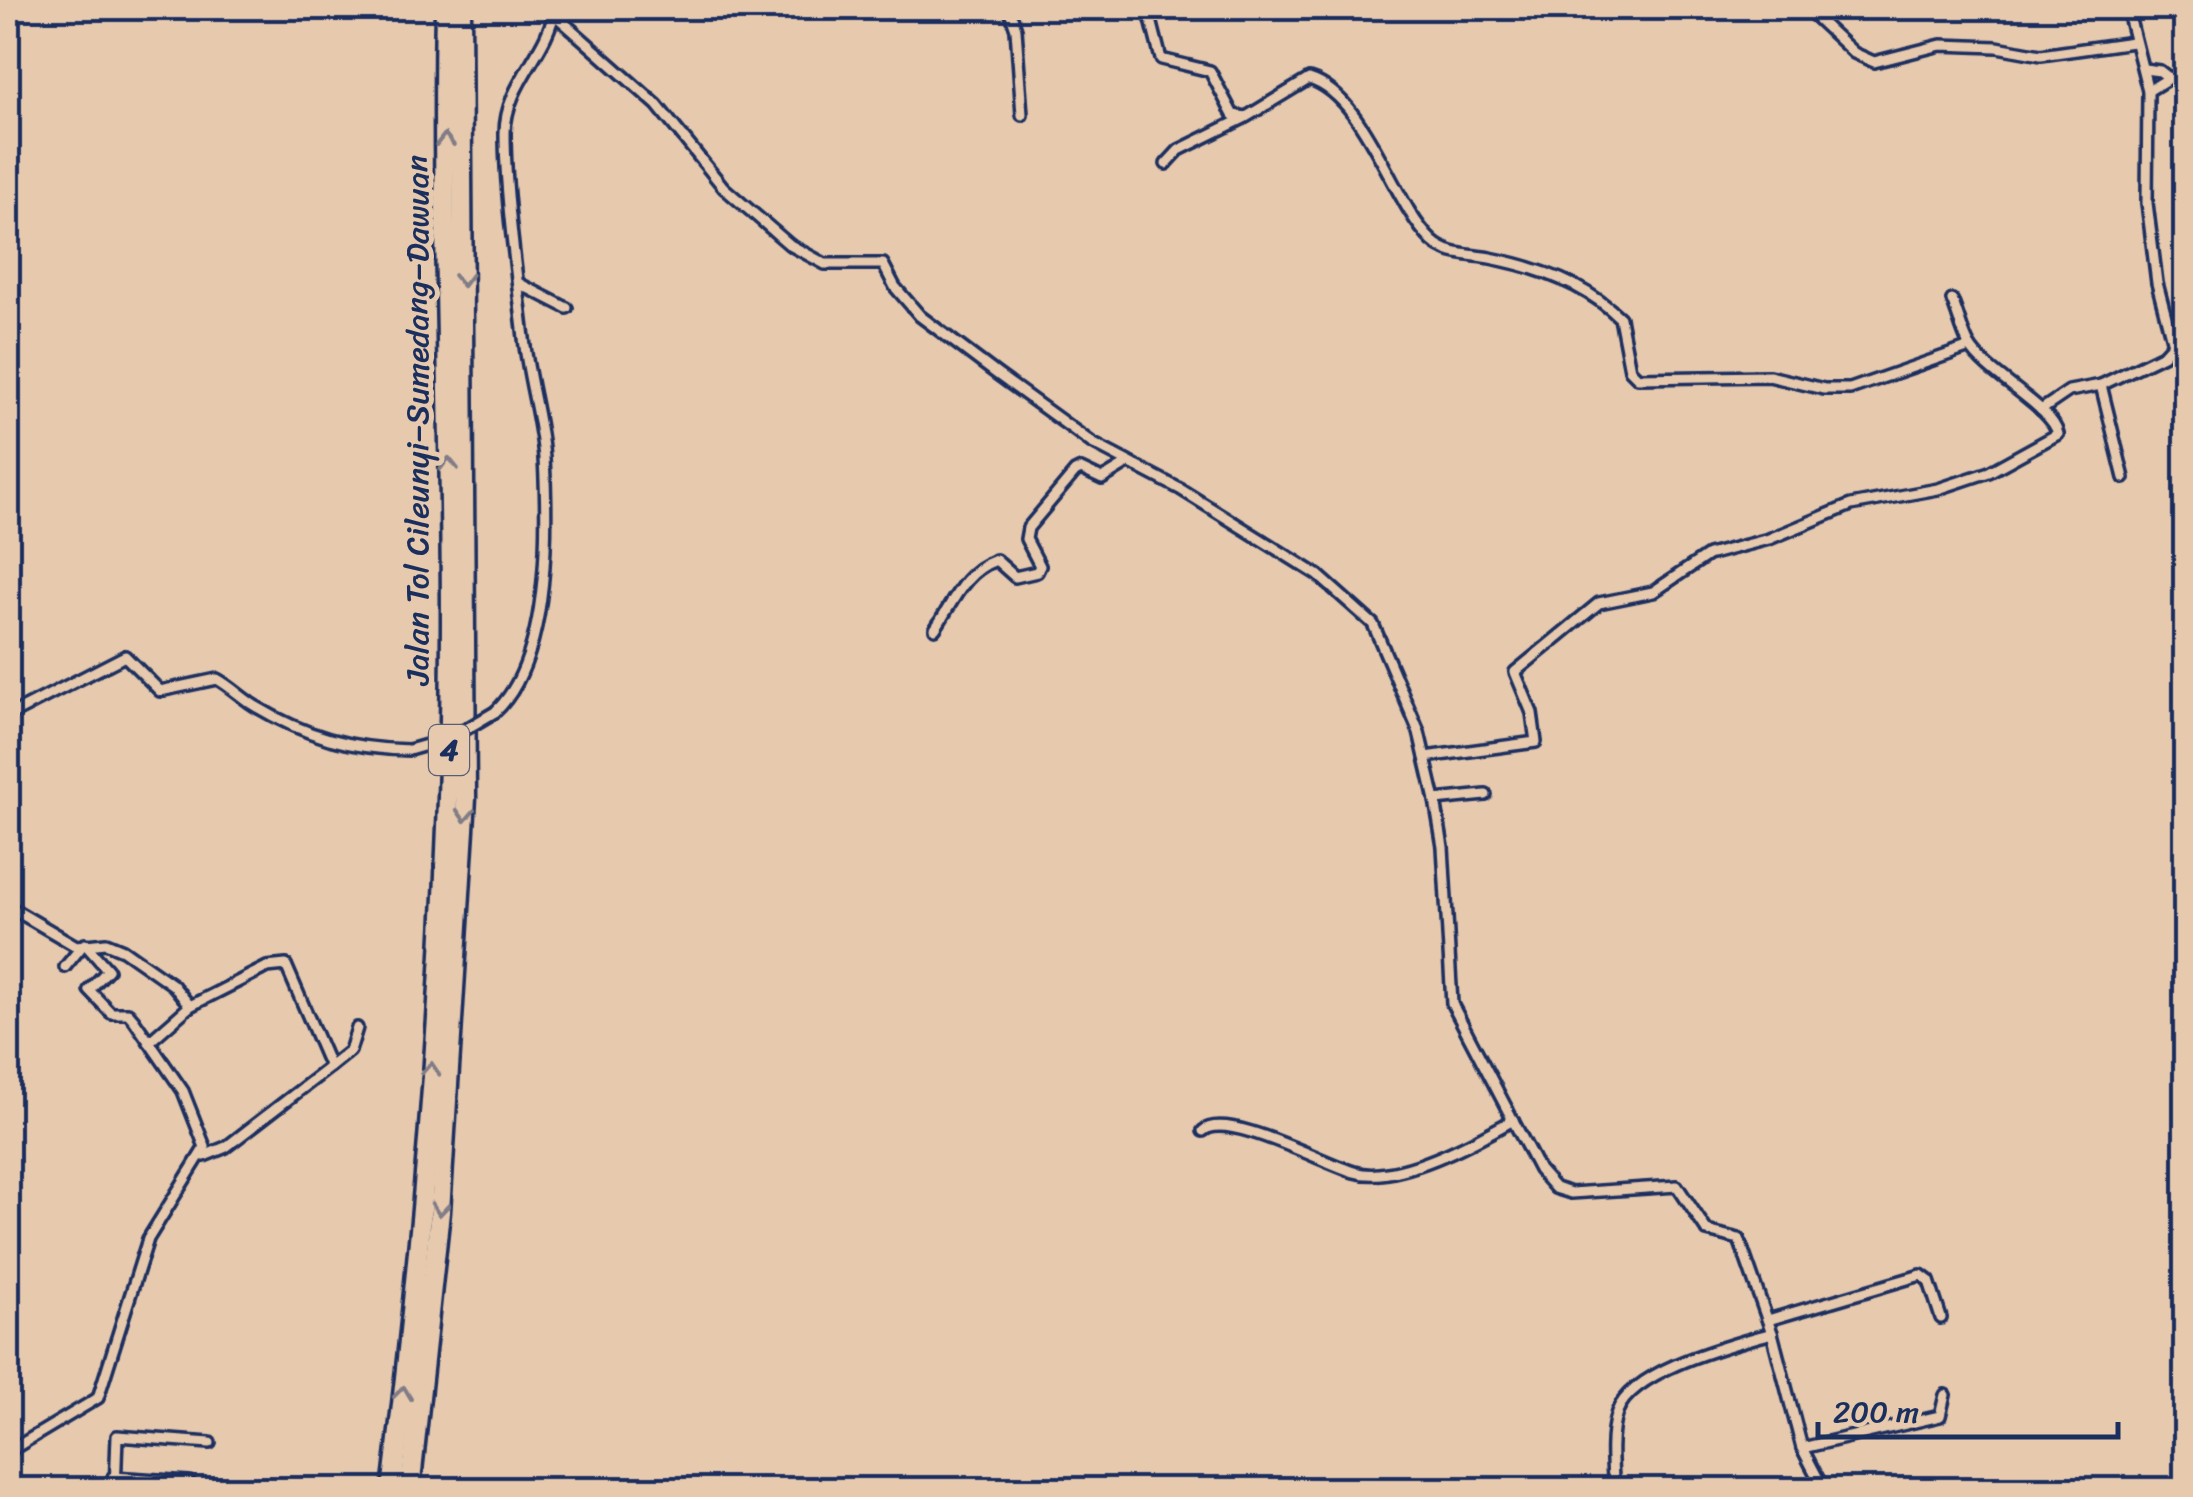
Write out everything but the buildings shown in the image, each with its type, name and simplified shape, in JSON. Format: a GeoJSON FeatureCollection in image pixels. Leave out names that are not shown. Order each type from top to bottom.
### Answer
{"type":"FeatureCollection","features":[{"type":"Feature","properties":{"kind":"highway","name":"Jalan Tol Cileunyi–Sumedang–Dawuan"},"geometry":{"type":"LineString","coordinates":[[392,1490],[422,1212],[448,796],[451,621],[445,8]]}},
{"type":"Feature","properties":{"kind":"highway","name":"Jalan Tol Cileunyi–Sumedang–Dawuan"},"geometry":{"type":"LineString","coordinates":[[410,1490],[440,1212],[466,798],[461,8]]}},
{"type":"Feature","properties":{"kind":"street"},"geometry":{"type":"LineString","coordinates":[[1009,8],[1016,30],[1022,115]]}},
{"type":"Feature","properties":{"kind":"street"},"geometry":{"type":"LineString","coordinates":[[1148,8],[1161,59],[1172,66],[1210,71],[1226,110],[1246,117]]}},
{"type":"Feature","properties":{"kind":"street"},"geometry":{"type":"LineString","coordinates":[[1806,8],[1854,53],[1874,62],[1940,45],[1997,46],[2041,54],[2133,42]]}},
{"type":"Feature","properties":{"kind":"street"},"geometry":{"type":"LineString","coordinates":[[2127,8],[2148,91],[2147,203],[2157,284],[2172,338]]}},
{"type":"Feature","properties":{"kind":"street"},"geometry":{"type":"LineString","coordinates":[[8,716],[124,656],[160,691],[217,679],[288,726],[316,738],[371,750],[409,750],[451,738],[495,712],[514,694],[540,614],[544,456],[524,336],[505,130],[514,88],[554,11],[657,105],[724,188],[774,233],[825,264],[883,264],[895,287],[920,316],[1128,463],[1180,489],[1318,574],[1365,614],[1394,666],[1425,757],[1446,880],[1452,1004],[1538,1170],[1564,1193],[1675,1186],[1704,1227],[1742,1242],[1772,1333],[1802,1448],[1824,1490]]}},
{"type":"Feature","properties":{"kind":"street"},"geometry":{"type":"LineString","coordinates":[[2144,69],[2160,71],[2168,78]]}},
{"type":"Feature","properties":{"kind":"street"},"geometry":{"type":"LineString","coordinates":[[2148,91],[2168,78],[2186,73]]}},
{"type":"Feature","properties":{"kind":"street"},"geometry":{"type":"LineString","coordinates":[[1166,164],[1180,150],[1309,79],[1328,88],[1354,120],[1432,241],[1453,253],[1492,258],[1548,275],[1591,295],[1620,318],[1630,370],[1638,378],[1769,376],[1824,389],[1850,389],[1970,347]]}},
{"type":"Feature","properties":{"kind":"street"},"geometry":{"type":"LineString","coordinates":[[520,284],[567,308]]}},
{"type":"Feature","properties":{"kind":"street"},"geometry":{"type":"LineString","coordinates":[[1425,757],[1536,742],[1532,713],[1515,672],[1598,603],[1653,592],[1708,554],[1770,539],[1851,505],[1938,490],[1989,472],[2058,434],[2053,421],[1970,347],[1952,300]]}},
{"type":"Feature","properties":{"kind":"street"},"geometry":{"type":"LineString","coordinates":[[2040,410],[2069,391],[2101,385],[2163,355],[2172,338],[2186,332]]}},
{"type":"Feature","properties":{"kind":"street"},"geometry":{"type":"LineString","coordinates":[[2172,338],[2186,341]]}},
{"type":"Feature","properties":{"kind":"street"},"geometry":{"type":"LineString","coordinates":[[2101,385],[2124,478]]}},
{"type":"Feature","properties":{"kind":"street"},"geometry":{"type":"LineString","coordinates":[[936,629],[952,594],[987,563],[996,560],[1015,576],[1037,572],[1040,566],[1026,539],[1028,528],[1076,472],[1082,469],[1102,480],[1128,463]]}},
{"type":"Feature","properties":{"kind":"street"},"geometry":{"type":"LineString","coordinates":[[1434,800],[1486,795]]}},
{"type":"Feature","properties":{"kind":"street"},"geometry":{"type":"LineString","coordinates":[[8,906],[62,938],[84,944],[106,943],[123,950],[173,984],[190,1006]]}},
{"type":"Feature","properties":{"kind":"street"},"geometry":{"type":"LineString","coordinates":[[65,968],[84,944]]}},
{"type":"Feature","properties":{"kind":"street"},"geometry":{"type":"LineString","coordinates":[[84,944],[108,970],[89,990],[111,1014],[128,1013],[183,1090],[205,1147],[204,1156]]}},
{"type":"Feature","properties":{"kind":"street"},"geometry":{"type":"LineString","coordinates":[[148,1042],[190,1006],[283,962],[330,1067]]}},
{"type":"Feature","properties":{"kind":"street"},"geometry":{"type":"LineString","coordinates":[[8,1452],[98,1398],[148,1238],[204,1156],[243,1135],[350,1051],[357,1028]]}},
{"type":"Feature","properties":{"kind":"street"},"geometry":{"type":"LineString","coordinates":[[1204,1131],[1214,1125],[1237,1125],[1293,1151],[1371,1174],[1454,1151],[1514,1120]]}},
{"type":"Feature","properties":{"kind":"street"},"geometry":{"type":"LineString","coordinates":[[1768,1320],[1921,1275],[1929,1281],[1941,1318]]}},
{"type":"Feature","properties":{"kind":"street"},"geometry":{"type":"LineString","coordinates":[[1614,1490],[1612,1440],[1616,1416],[1626,1397],[1673,1367],[1772,1333]]}},
{"type":"Feature","properties":{"kind":"street"},"geometry":{"type":"LineString","coordinates":[[1802,1448],[1940,1416],[1945,1395]]}},
{"type":"Feature","properties":{"kind":"street"},"geometry":{"type":"LineString","coordinates":[[114,1490],[118,1436],[210,1443]]}},
{"type":"Feature","properties":{"kind":"street"},"geometry":{"type":"LineString","coordinates":[[113,1477],[190,1482]]}}]}
